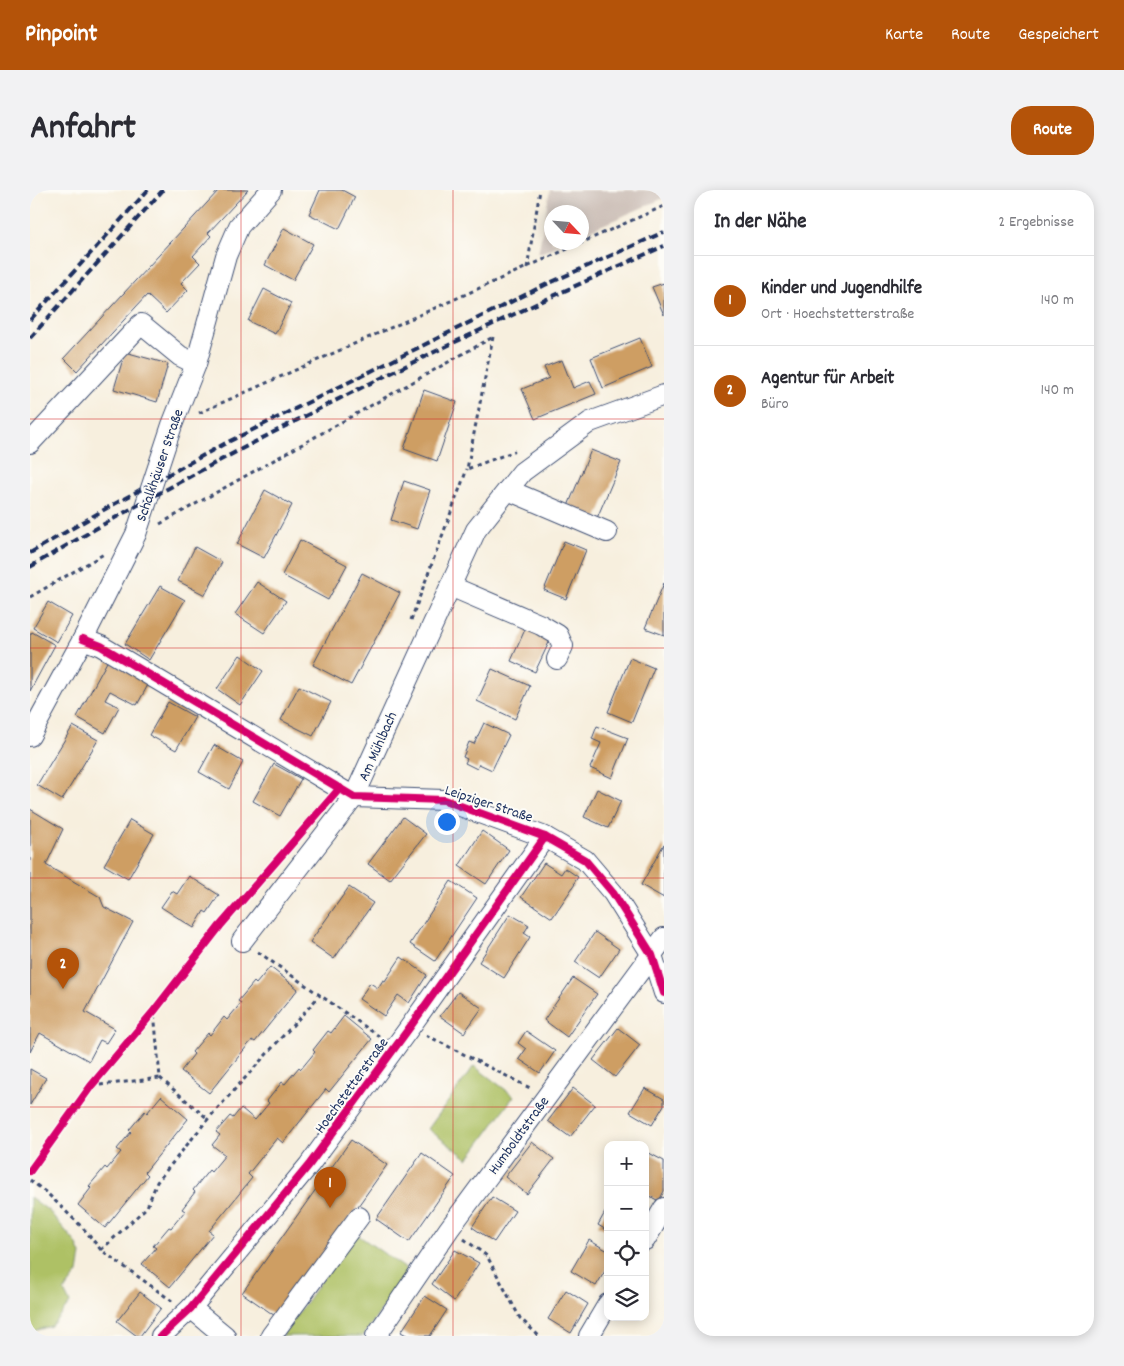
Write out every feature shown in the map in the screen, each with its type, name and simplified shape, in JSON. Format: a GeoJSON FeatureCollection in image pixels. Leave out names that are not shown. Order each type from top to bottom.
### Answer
{"type":"FeatureCollection","features":[{"type":"Feature","properties":{"kind":"street","name":"Schalkhäuser Straße"},"geometry":{"type":"LineString","coordinates":[[30,736],[83,639],[136,534],[172,425],[196,364],[226,256],[239,226],[271,190]]}},
{"type":"Feature","properties":{"kind":"street"},"geometry":{"type":"LineString","coordinates":[[30,442],[141,324],[180,356],[196,364]]}},
{"type":"Feature","properties":{"kind":"street","name":"Am Mühlbach"},"geometry":{"type":"LineString","coordinates":[[242,941],[354,797],[476,530],[522,472],[590,422],[664,395]]}},
{"type":"Feature","properties":{"kind":"street"},"geometry":{"type":"LineString","coordinates":[[508,490],[607,532]]}},
{"type":"Feature","properties":{"kind":"street"},"geometry":{"type":"LineString","coordinates":[[450,586],[542,625],[558,635],[563,646],[557,659]]}},
{"type":"Feature","properties":{"kind":"street","name":"Leipziger Straße"},"geometry":{"type":"LineString","coordinates":[[83,639],[101,646],[354,797],[444,800],[545,837],[585,860],[614,893],[652,955],[664,993]]}},
{"type":"Feature","properties":{"kind":"street","name":"Hoechstetterstraße"},"geometry":{"type":"LineString","coordinates":[[161,1336],[189,1310],[309,1165],[545,837]]}},
{"type":"Feature","properties":{"kind":"street","name":"Humboldtstraße"},"geometry":{"type":"LineString","coordinates":[[376,1336],[449,1229],[664,938]]}},
{"type":"Feature","properties":{"kind":"street"},"geometry":{"type":"LineString","coordinates":[[649,1233],[664,1208]]}},
{"type":"Feature","properties":{"kind":"street"},"geometry":{"type":"LineString","coordinates":[[271,1336],[358,1217]]}},
{"type":"Feature","properties":{"kind":"street"},"geometry":{"type":"LineString","coordinates":[[189,1310],[225,1336]]}},
{"type":"Feature","properties":{"kind":"street"},"geometry":{"type":"LineString","coordinates":[[589,1336],[604,1311]]}},
{"type":"Feature","properties":{"kind":"path"},"geometry":{"type":"LineString","coordinates":[[526,268],[540,190]]}},
{"type":"Feature","properties":{"kind":"path"},"geometry":{"type":"LineString","coordinates":[[191,416],[664,206]]}},
{"type":"Feature","properties":{"kind":"path"},"geometry":{"type":"LineString","coordinates":[[30,597],[136,534],[152,528],[493,337],[468,469],[410,623]]}},
{"type":"Feature","properties":{"kind":"path"},"geometry":{"type":"LineString","coordinates":[[468,469],[520,449]]}},
{"type":"Feature","properties":{"kind":"path"},"geometry":{"type":"LineString","coordinates":[[30,1171],[91,1086],[154,1011],[220,926],[283,853]]}},
{"type":"Feature","properties":{"kind":"path"},"geometry":{"type":"LineString","coordinates":[[220,926],[395,1048]]}},
{"type":"Feature","properties":{"kind":"path"},"geometry":{"type":"LineString","coordinates":[[101,1250],[147,1207],[157,1182],[208,1119],[320,995]]}},
{"type":"Feature","properties":{"kind":"path"},"geometry":{"type":"LineString","coordinates":[[154,1011],[160,1078],[208,1119]]}},
{"type":"Feature","properties":{"kind":"path"},"geometry":{"type":"LineString","coordinates":[[410,1027],[546,1096]]}},
{"type":"Feature","properties":{"kind":"path"},"geometry":{"type":"LineString","coordinates":[[91,1086],[160,1078]]}},
{"type":"Feature","properties":{"kind":"path"},"geometry":{"type":"LineString","coordinates":[[30,1180],[48,1194],[83,1228],[101,1250],[189,1310]]}},
{"type":"Feature","properties":{"kind":"path"},"geometry":{"type":"LineString","coordinates":[[449,1229],[487,1256],[520,1318],[539,1336]]}},
{"type":"Feature","properties":{"kind":"shaded area"},"geometry":{"type":"Polygon","coordinates":[[[550,190],[664,190],[664,198],[589,231],[589,205],[547,205],[550,190]]]}},
{"type":"Feature","properties":{"kind":"shaded area"},"geometry":{"type":"Polygon","coordinates":[[[544,222],[544,250],[547,250],[538,254],[544,222]]]}},
{"type":"Feature","properties":{"kind":"green space"},"geometry":{"type":"Polygon","coordinates":[[[474,1066],[514,1096],[468,1159],[428,1129],[474,1066]]]}},
{"type":"Feature","properties":{"kind":"green space"},"geometry":{"type":"Polygon","coordinates":[[[30,1197],[49,1211],[76,1243],[81,1254],[78,1273],[64,1291],[70,1303],[51,1326],[30,1332],[30,1197]]]}},
{"type":"Feature","properties":{"kind":"green space"},"geometry":{"type":"Polygon","coordinates":[[[355,1233],[409,1271],[363,1336],[282,1336],[355,1233]]]}},
{"type":"Feature","properties":{"kind":"building"},"geometry":{"type":"Polygon","coordinates":[[[219,190],[248,190],[208,233],[211,236],[193,256],[200,263],[181,283],[188,290],[166,313],[147,295],[77,371],[64,358],[219,190]]]}},
{"type":"Feature","properties":{"kind":"building"},"geometry":{"type":"Polygon","coordinates":[[[320,190],[342,190],[355,197],[339,229],[309,214],[320,190]]]}},
{"type":"Feature","properties":{"kind":"building"},"geometry":{"type":"Polygon","coordinates":[[[284,228],[313,244],[293,280],[265,265],[284,228]]]}},
{"type":"Feature","properties":{"kind":"building"},"geometry":{"type":"Polygon","coordinates":[[[664,283],[664,315],[652,287],[664,283]]]}},
{"type":"Feature","properties":{"kind":"building"},"geometry":{"type":"Polygon","coordinates":[[[264,289],[291,303],[275,334],[248,321],[264,289]]]}},
{"type":"Feature","properties":{"kind":"building"},"geometry":{"type":"Polygon","coordinates":[[[640,338],[652,367],[603,388],[591,358],[640,338]]]}},
{"type":"Feature","properties":{"kind":"building"},"geometry":{"type":"Polygon","coordinates":[[[125,352],[168,364],[157,402],[114,389],[125,352]]]}},
{"type":"Feature","properties":{"kind":"building"},"geometry":{"type":"Polygon","coordinates":[[[562,360],[573,388],[590,381],[596,394],[535,419],[522,389],[549,378],[544,367],[562,360]]]}},
{"type":"Feature","properties":{"kind":"building"},"geometry":{"type":"Polygon","coordinates":[[[424,390],[457,402],[437,461],[404,449],[424,390]]]}},
{"type":"Feature","properties":{"kind":"building"},"geometry":{"type":"Polygon","coordinates":[[[591,450],[621,462],[597,518],[568,506],[591,450]]]}},
{"type":"Feature","properties":{"kind":"building"},"geometry":{"type":"Polygon","coordinates":[[[404,481],[430,490],[417,529],[391,520],[404,481]]]}},
{"type":"Feature","properties":{"kind":"building"},"geometry":{"type":"Polygon","coordinates":[[[265,490],[292,505],[264,558],[237,544],[265,490]]]}},
{"type":"Feature","properties":{"kind":"building"},"geometry":{"type":"Polygon","coordinates":[[[300,540],[347,565],[328,600],[282,575],[300,540]]]}},
{"type":"Feature","properties":{"kind":"building"},"geometry":{"type":"Polygon","coordinates":[[[564,541],[586,550],[566,599],[544,590],[564,541]]]}},
{"type":"Feature","properties":{"kind":"building"},"geometry":{"type":"Polygon","coordinates":[[[195,547],[222,562],[205,595],[178,581],[195,547]]]}},
{"type":"Feature","properties":{"kind":"building"},"geometry":{"type":"Polygon","coordinates":[[[362,573],[400,593],[351,685],[313,665],[362,573]]]}},
{"type":"Feature","properties":{"kind":"building"},"geometry":{"type":"Polygon","coordinates":[[[257,582],[286,601],[264,633],[235,614],[257,582]]]}},
{"type":"Feature","properties":{"kind":"building"},"geometry":{"type":"Polygon","coordinates":[[[664,583],[664,635],[645,628],[664,583]]]}},
{"type":"Feature","properties":{"kind":"building"},"geometry":{"type":"Polygon","coordinates":[[[160,586],[185,600],[149,660],[125,644],[160,586]]]}},
{"type":"Feature","properties":{"kind":"building"},"geometry":{"type":"Polygon","coordinates":[[[48,602],[72,616],[57,642],[33,628],[48,602]]]}},
{"type":"Feature","properties":{"kind":"building"},"geometry":{"type":"Polygon","coordinates":[[[527,625],[552,636],[535,672],[511,661],[527,625]]]}},
{"type":"Feature","properties":{"kind":"building"},"geometry":{"type":"Polygon","coordinates":[[[32,632],[55,645],[30,691],[30,635],[32,632]]]}},
{"type":"Feature","properties":{"kind":"building"},"geometry":{"type":"Polygon","coordinates":[[[240,655],[263,671],[240,705],[217,689],[240,655]]]}},
{"type":"Feature","properties":{"kind":"building"},"geometry":{"type":"Polygon","coordinates":[[[630,658],[654,668],[632,722],[608,712],[630,658]]]}},
{"type":"Feature","properties":{"kind":"building"},"geometry":{"type":"Polygon","coordinates":[[[108,660],[149,683],[137,705],[110,691],[105,700],[119,707],[105,733],[77,717],[108,660]]]}},
{"type":"Feature","properties":{"kind":"building"},"geometry":{"type":"Polygon","coordinates":[[[492,669],[530,686],[515,719],[477,701],[492,669]]]}},
{"type":"Feature","properties":{"kind":"building"},"geometry":{"type":"Polygon","coordinates":[[[299,686],[331,702],[313,736],[281,720],[299,686]]]}},
{"type":"Feature","properties":{"kind":"building"},"geometry":{"type":"Polygon","coordinates":[[[168,702],[195,717],[176,750],[149,735],[168,702]]]}},
{"type":"Feature","properties":{"kind":"building"},"geometry":{"type":"Polygon","coordinates":[[[484,723],[509,735],[492,770],[479,764],[477,769],[465,763],[467,759],[463,757],[469,742],[474,744],[484,723]]]}},
{"type":"Feature","properties":{"kind":"building"},"geometry":{"type":"Polygon","coordinates":[[[73,726],[98,740],[62,800],[37,785],[73,726]]]}},
{"type":"Feature","properties":{"kind":"building"},"geometry":{"type":"Polygon","coordinates":[[[597,726],[628,738],[612,778],[590,768],[601,743],[592,739],[597,726]]]}},
{"type":"Feature","properties":{"kind":"building"},"geometry":{"type":"Polygon","coordinates":[[[214,745],[243,762],[229,789],[199,772],[214,745]]]}},
{"type":"Feature","properties":{"kind":"building"},"geometry":{"type":"Polygon","coordinates":[[[274,764],[301,779],[280,816],[253,801],[274,764]]]}},
{"type":"Feature","properties":{"kind":"building"},"geometry":{"type":"Polygon","coordinates":[[[597,789],[621,801],[608,828],[584,817],[597,789]]]}},
{"type":"Feature","properties":{"kind":"building"},"geometry":{"type":"Polygon","coordinates":[[[30,809],[63,829],[46,865],[100,897],[104,907],[133,922],[85,1012],[115,1029],[106,1043],[100,1040],[89,1061],[40,1033],[30,1052],[30,809]]]}},
{"type":"Feature","properties":{"kind":"building"},"geometry":{"type":"Polygon","coordinates":[[[403,817],[426,834],[390,880],[368,864],[403,817]]]}},
{"type":"Feature","properties":{"kind":"building"},"geometry":{"type":"Polygon","coordinates":[[[130,820],[154,834],[128,879],[104,865],[130,820]]]}},
{"type":"Feature","properties":{"kind":"building"},"geometry":{"type":"Polygon","coordinates":[[[482,831],[509,850],[486,884],[459,866],[482,831]]]}},
{"type":"Feature","properties":{"kind":"building"},"geometry":{"type":"Polygon","coordinates":[[[664,844],[664,898],[641,885],[664,844]]]}},
{"type":"Feature","properties":{"kind":"building"},"geometry":{"type":"Polygon","coordinates":[[[544,863],[561,874],[565,868],[578,877],[552,918],[521,897],[544,863]]]}},
{"type":"Feature","properties":{"kind":"building"},"geometry":{"type":"Polygon","coordinates":[[[189,876],[219,895],[207,913],[204,911],[194,928],[161,907],[172,891],[177,894],[189,876]]]}},
{"type":"Feature","properties":{"kind":"building"},"geometry":{"type":"Polygon","coordinates":[[[451,881],[477,898],[435,961],[410,944],[451,881]]]}},
{"type":"Feature","properties":{"kind":"building"},"geometry":{"type":"Polygon","coordinates":[[[349,887],[373,903],[334,959],[310,942],[349,887]]]}},
{"type":"Feature","properties":{"kind":"building"},"geometry":{"type":"Polygon","coordinates":[[[510,914],[529,925],[524,933],[530,937],[504,978],[479,962],[510,914]]]}},
{"type":"Feature","properties":{"kind":"building"},"geometry":{"type":"Polygon","coordinates":[[[595,932],[619,949],[599,978],[575,962],[595,932]]]}},
{"type":"Feature","properties":{"kind":"building"},"geometry":{"type":"Polygon","coordinates":[[[401,957],[427,975],[409,1003],[398,995],[384,1016],[359,999],[370,983],[378,988],[383,980],[385,981],[401,957]]]}},
{"type":"Feature","properties":{"kind":"building"},"geometry":{"type":"Polygon","coordinates":[[[270,967],[298,989],[255,1042],[252,1040],[209,1093],[181,1071],[194,1054],[192,1052],[208,1033],[210,1035],[224,1017],[227,1020],[241,1003],[238,1001],[270,967]]]}},
{"type":"Feature","properties":{"kind":"building"},"geometry":{"type":"Polygon","coordinates":[[[573,978],[597,994],[567,1037],[544,1020],[573,978]]]}},
{"type":"Feature","properties":{"kind":"building"},"geometry":{"type":"Polygon","coordinates":[[[458,992],[482,1008],[464,1033],[440,1016],[458,992]]]}},
{"type":"Feature","properties":{"kind":"building"},"geometry":{"type":"Polygon","coordinates":[[[344,1016],[372,1039],[329,1092],[326,1089],[283,1143],[277,1138],[248,1174],[252,1178],[209,1231],[213,1234],[170,1287],[142,1264],[156,1248],[153,1246],[185,1211],[182,1209],[195,1192],[193,1190],[209,1170],[211,1172],[225,1155],[212,1145],[220,1135],[216,1132],[230,1116],[233,1118],[241,1108],[255,1120],[269,1103],[267,1101],[282,1082],[285,1084],[299,1067],[301,1069],[315,1052],[313,1050],[328,1031],[331,1033],[344,1016]]]}},
{"type":"Feature","properties":{"kind":"building"},"geometry":{"type":"Polygon","coordinates":[[[618,1028],[640,1045],[615,1077],[593,1060],[618,1028]]]}},
{"type":"Feature","properties":{"kind":"building"},"geometry":{"type":"Polygon","coordinates":[[[526,1031],[555,1051],[540,1073],[519,1059],[526,1049],[518,1043],[526,1031]]]}},
{"type":"Feature","properties":{"kind":"building"},"geometry":{"type":"Polygon","coordinates":[[[30,1069],[46,1078],[30,1105],[30,1069]]]}},
{"type":"Feature","properties":{"kind":"building"},"geometry":{"type":"Polygon","coordinates":[[[573,1088],[595,1105],[570,1137],[548,1121],[573,1088]]]}},
{"type":"Feature","properties":{"kind":"building"},"geometry":{"type":"Polygon","coordinates":[[[645,1088],[664,1099],[664,1105],[652,1125],[630,1112],[645,1088]]]}},
{"type":"Feature","properties":{"kind":"building"},"geometry":{"type":"Polygon","coordinates":[[[161,1096],[188,1119],[145,1172],[148,1175],[105,1228],[78,1205],[91,1188],[89,1186],[121,1152],[117,1149],[131,1132],[129,1130],[161,1096]]]}},
{"type":"Feature","properties":{"kind":"building"},"geometry":{"type":"Polygon","coordinates":[[[351,1140],[387,1165],[327,1250],[281,1320],[242,1293],[351,1140]]]}},
{"type":"Feature","properties":{"kind":"building"},"geometry":{"type":"Polygon","coordinates":[[[532,1142],[554,1159],[527,1194],[505,1177],[532,1142]]]}},
{"type":"Feature","properties":{"kind":"building"},"geometry":{"type":"Polygon","coordinates":[[[422,1153],[455,1176],[409,1242],[376,1219],[422,1153]]]}},
{"type":"Feature","properties":{"kind":"building"},"geometry":{"type":"Polygon","coordinates":[[[649,1153],[664,1161],[664,1191],[659,1201],[649,1196],[649,1153]]]}},
{"type":"Feature","properties":{"kind":"building"},"geometry":{"type":"Polygon","coordinates":[[[492,1197],[515,1211],[494,1242],[472,1227],[492,1197]]]}},
{"type":"Feature","properties":{"kind":"building"},"geometry":{"type":"Polygon","coordinates":[[[604,1214],[604,1229],[598,1225],[604,1214]]]}},
{"type":"Feature","properties":{"kind":"building"},"geometry":{"type":"Polygon","coordinates":[[[589,1240],[604,1249],[604,1273],[596,1286],[571,1271],[589,1240]]]}},
{"type":"Feature","properties":{"kind":"building"},"geometry":{"type":"Polygon","coordinates":[[[455,1250],[479,1263],[454,1301],[432,1284],[455,1250]]]}},
{"type":"Feature","properties":{"kind":"building"},"geometry":{"type":"Polygon","coordinates":[[[566,1290],[588,1304],[571,1333],[548,1319],[566,1290]]]}},
{"type":"Feature","properties":{"kind":"building"},"geometry":{"type":"Polygon","coordinates":[[[140,1292],[161,1308],[140,1336],[137,1336],[117,1321],[140,1292]]]}},
{"type":"Feature","properties":{"kind":"building"},"geometry":{"type":"Polygon","coordinates":[[[425,1296],[447,1310],[430,1336],[408,1336],[401,1332],[425,1296]]]}},
{"type":"Feature","properties":{"kind":"railway"},"geometry":{"type":"LineString","coordinates":[[30,320],[148,190]]}},
{"type":"Feature","properties":{"kind":"railway"},"geometry":{"type":"LineString","coordinates":[[30,338],[163,190]]}},
{"type":"Feature","properties":{"kind":"railway"},"geometry":{"type":"LineString","coordinates":[[30,553],[107,508],[224,444],[545,285],[664,232]]}},
{"type":"Feature","properties":{"kind":"railway"},"geometry":{"type":"LineString","coordinates":[[30,567],[185,479],[342,397],[583,282],[664,246]]}},
{"type":"Feature","properties":{"kind":"cycle path"},"geometry":{"type":"LineString","coordinates":[[83,639],[101,646],[354,797],[444,800],[545,837],[585,860],[613,893],[652,955],[664,993]]}},
{"type":"Feature","properties":{"kind":"cycle path"},"geometry":{"type":"LineString","coordinates":[[30,1171],[91,1086],[154,1011],[220,926],[340,788]]}},
{"type":"Feature","properties":{"kind":"cycle path"},"geometry":{"type":"LineString","coordinates":[[161,1336],[191,1308],[309,1165],[545,837]]}},
{"type":"Feature","properties":{"kind":"place","name":"Agentur für Arbeit"},"geometry":{"type":"Point","coordinates":[63,989]}},
{"type":"Feature","properties":{"kind":"place","name":"Kinder und Jugendhilfe"},"geometry":{"type":"Point","coordinates":[330,1208]}}]}
